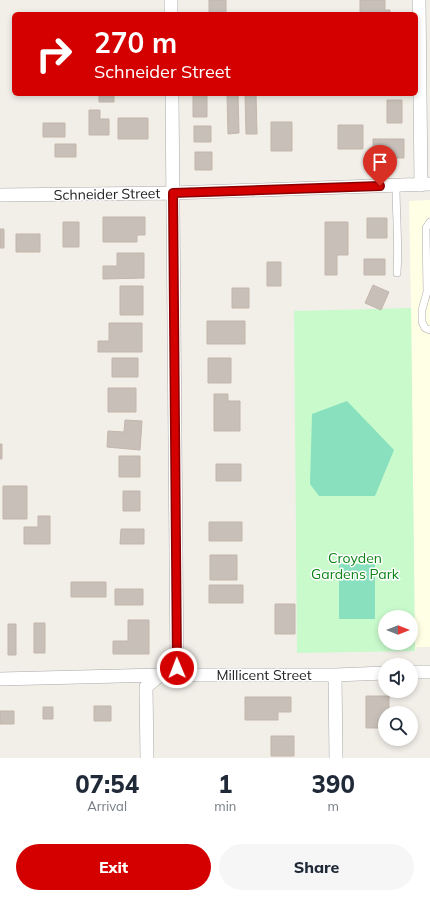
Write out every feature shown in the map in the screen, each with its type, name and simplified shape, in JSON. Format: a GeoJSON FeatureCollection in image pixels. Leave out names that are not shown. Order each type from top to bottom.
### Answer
{"type":"FeatureCollection","features":[{"type":"Feature","properties":{"kind":"street"},"geometry":{"type":"LineString","coordinates":[[171,0],[171,12]]}},
{"type":"Feature","properties":{"kind":"street"},"geometry":{"type":"LineString","coordinates":[[419,0],[426,184]]}},
{"type":"Feature","properties":{"kind":"street"},"geometry":{"type":"LineString","coordinates":[[147,758],[146,687],[160,675],[177,668],[172,96]]}},
{"type":"Feature","properties":{"kind":"street","name":"Schneider Street"},"geometry":{"type":"LineString","coordinates":[[0,195],[173,193],[426,184]]}},
{"type":"Feature","properties":{"kind":"street"},"geometry":{"type":"LineString","coordinates":[[418,672],[430,672]]}},
{"type":"Feature","properties":{"kind":"street","name":"Millicent Street"},"geometry":{"type":"LineString","coordinates":[[0,679],[160,675],[336,675],[378,673]]}},
{"type":"Feature","properties":{"kind":"street"},"geometry":{"type":"LineString","coordinates":[[336,675],[336,758]]}},
{"type":"Feature","properties":{"kind":"lane"},"geometry":{"type":"LineString","coordinates":[[396,185],[398,254],[397,273]]}},
{"type":"Feature","properties":{"kind":"lane"},"geometry":{"type":"LineString","coordinates":[[430,222],[426,228],[427,292],[422,310],[422,322],[425,328],[430,330]]}},
{"type":"Feature","properties":{"kind":"shaded area"},"geometry":{"type":"Polygon","coordinates":[[[430,200],[430,647],[418,647],[418,610],[415,610],[409,201],[430,200]]]}},
{"type":"Feature","properties":{"kind":"green space","name":"Croyden Gardens Park"},"geometry":{"type":"Polygon","coordinates":[[[411,308],[415,610],[378,610],[378,650],[415,651],[297,653],[294,311],[411,308]]]}},
{"type":"Feature","properties":{"kind":"green space"},"geometry":{"type":"Polygon","coordinates":[[[347,401],[394,450],[375,496],[319,496],[310,484],[312,414],[347,401]]]}},
{"type":"Feature","properties":{"kind":"green space"},"geometry":{"type":"Polygon","coordinates":[[[339,564],[375,564],[375,619],[339,619],[339,564]]]}},
{"type":"Feature","properties":{"kind":"building"},"geometry":{"type":"Polygon","coordinates":[[[209,0],[226,0],[226,12],[209,12],[209,0]]]}},
{"type":"Feature","properties":{"kind":"building"},"geometry":{"type":"Polygon","coordinates":[[[360,0],[385,0],[385,10],[390,10],[390,12],[360,12],[360,0]]]}},
{"type":"Feature","properties":{"kind":"building"},"geometry":{"type":"Polygon","coordinates":[[[99,96],[114,96],[114,102],[99,102],[99,96]]]}},
{"type":"Feature","properties":{"kind":"building"},"geometry":{"type":"Polygon","coordinates":[[[193,96],[207,96],[207,117],[193,117],[193,96]]]}},
{"type":"Feature","properties":{"kind":"building"},"geometry":{"type":"Polygon","coordinates":[[[227,96],[238,96],[239,133],[228,134],[227,96]]]}},
{"type":"Feature","properties":{"kind":"building"},"geometry":{"type":"Polygon","coordinates":[[[245,96],[256,96],[257,134],[246,134],[245,96]]]}},
{"type":"Feature","properties":{"kind":"building"},"geometry":{"type":"Polygon","coordinates":[[[387,100],[402,100],[402,123],[387,123],[387,100]]]}},
{"type":"Feature","properties":{"kind":"building"},"geometry":{"type":"Polygon","coordinates":[[[89,110],[100,110],[100,119],[109,119],[109,135],[89,135],[89,110]]]}},
{"type":"Feature","properties":{"kind":"building"},"geometry":{"type":"Polygon","coordinates":[[[118,118],[148,118],[148,139],[118,139],[118,118]]]}},
{"type":"Feature","properties":{"kind":"building"},"geometry":{"type":"Polygon","coordinates":[[[271,122],[292,122],[292,151],[271,151],[271,122]]]}},
{"type":"Feature","properties":{"kind":"building"},"geometry":{"type":"Polygon","coordinates":[[[43,123],[65,123],[65,137],[43,137],[43,123]]]}},
{"type":"Feature","properties":{"kind":"building"},"geometry":{"type":"Polygon","coordinates":[[[338,125],[363,125],[363,149],[338,149],[338,125]]]}},
{"type":"Feature","properties":{"kind":"building"},"geometry":{"type":"Polygon","coordinates":[[[194,126],[211,126],[211,142],[194,142],[194,126]]]}},
{"type":"Feature","properties":{"kind":"building"},"geometry":{"type":"Polygon","coordinates":[[[373,139],[404,139],[404,158],[373,158],[373,139]]]}},
{"type":"Feature","properties":{"kind":"building"},"geometry":{"type":"Polygon","coordinates":[[[55,144],[76,144],[76,157],[55,157],[55,144]]]}},
{"type":"Feature","properties":{"kind":"building"},"geometry":{"type":"Polygon","coordinates":[[[195,152],[212,152],[212,170],[195,170],[195,152]]]}},
{"type":"Feature","properties":{"kind":"building"},"geometry":{"type":"Polygon","coordinates":[[[103,217],[145,217],[145,235],[137,235],[137,242],[103,242],[103,217]]]}},
{"type":"Feature","properties":{"kind":"building"},"geometry":{"type":"Polygon","coordinates":[[[367,218],[387,218],[387,238],[367,238],[367,218]]]}},
{"type":"Feature","properties":{"kind":"building"},"geometry":{"type":"Polygon","coordinates":[[[63,222],[79,222],[79,247],[63,247],[63,222]]]}},
{"type":"Feature","properties":{"kind":"building"},"geometry":{"type":"Polygon","coordinates":[[[325,222],[348,222],[348,255],[337,255],[337,275],[325,275],[325,222]]]}},
{"type":"Feature","properties":{"kind":"building"},"geometry":{"type":"Polygon","coordinates":[[[0,229],[4,229],[4,248],[0,248],[0,229]]]}},
{"type":"Feature","properties":{"kind":"building"},"geometry":{"type":"Polygon","coordinates":[[[16,234],[40,234],[40,252],[16,252],[16,234]]]}},
{"type":"Feature","properties":{"kind":"building"},"geometry":{"type":"Polygon","coordinates":[[[117,253],[144,253],[144,278],[103,279],[103,266],[117,266],[117,253]]]}},
{"type":"Feature","properties":{"kind":"building"},"geometry":{"type":"Polygon","coordinates":[[[364,259],[385,259],[385,275],[364,275],[364,259]]]}},
{"type":"Feature","properties":{"kind":"building"},"geometry":{"type":"Polygon","coordinates":[[[267,262],[281,262],[281,286],[267,286],[267,262]]]}},
{"type":"Feature","properties":{"kind":"building"},"geometry":{"type":"Polygon","coordinates":[[[373,285],[389,292],[381,310],[365,303],[373,285]]]}},
{"type":"Feature","properties":{"kind":"building"},"geometry":{"type":"Polygon","coordinates":[[[120,286],[143,286],[143,315],[120,315],[120,286]]]}},
{"type":"Feature","properties":{"kind":"building"},"geometry":{"type":"Polygon","coordinates":[[[232,288],[249,288],[249,308],[232,308],[232,288]]]}},
{"type":"Feature","properties":{"kind":"building"},"geometry":{"type":"Polygon","coordinates":[[[207,321],[245,321],[245,344],[207,344],[207,321]]]}},
{"type":"Feature","properties":{"kind":"building"},"geometry":{"type":"Polygon","coordinates":[[[109,323],[142,323],[142,352],[98,352],[98,341],[109,341],[109,323]]]}},
{"type":"Feature","properties":{"kind":"building"},"geometry":{"type":"Polygon","coordinates":[[[112,358],[138,358],[138,377],[112,377],[112,358]]]}},
{"type":"Feature","properties":{"kind":"building"},"geometry":{"type":"Polygon","coordinates":[[[208,358],[231,358],[231,383],[208,383],[208,358]]]}},
{"type":"Feature","properties":{"kind":"building"},"geometry":{"type":"Polygon","coordinates":[[[108,388],[136,388],[136,412],[108,412],[108,388]]]}},
{"type":"Feature","properties":{"kind":"building"},"geometry":{"type":"Polygon","coordinates":[[[214,394],[228,394],[228,401],[240,401],[240,431],[214,431],[214,394]]]}},
{"type":"Feature","properties":{"kind":"building"},"geometry":{"type":"Polygon","coordinates":[[[125,420],[142,421],[140,450],[107,447],[108,431],[124,432],[125,420]]]}},
{"type":"Feature","properties":{"kind":"building"},"geometry":{"type":"Polygon","coordinates":[[[0,444],[2,444],[2,459],[0,459],[0,444]]]}},
{"type":"Feature","properties":{"kind":"building"},"geometry":{"type":"Polygon","coordinates":[[[119,456],[140,456],[140,477],[119,477],[119,456]]]}},
{"type":"Feature","properties":{"kind":"building"},"geometry":{"type":"Polygon","coordinates":[[[216,464],[241,464],[241,481],[216,481],[216,464]]]}},
{"type":"Feature","properties":{"kind":"building"},"geometry":{"type":"Polygon","coordinates":[[[3,486],[27,486],[27,519],[3,519],[3,486]]]}},
{"type":"Feature","properties":{"kind":"building"},"geometry":{"type":"Polygon","coordinates":[[[123,491],[140,491],[140,511],[123,511],[123,491]]]}},
{"type":"Feature","properties":{"kind":"building"},"geometry":{"type":"Polygon","coordinates":[[[38,516],[50,516],[50,544],[24,544],[24,527],[38,527],[38,516]]]}},
{"type":"Feature","properties":{"kind":"building"},"geometry":{"type":"Polygon","coordinates":[[[209,522],[242,522],[242,541],[209,541],[209,522]]]}},
{"type":"Feature","properties":{"kind":"building"},"geometry":{"type":"Polygon","coordinates":[[[121,529],[144,529],[144,544],[120,544],[121,529]]]}},
{"type":"Feature","properties":{"kind":"building"},"geometry":{"type":"Polygon","coordinates":[[[210,555],[237,555],[237,580],[210,580],[210,555]]]}},
{"type":"Feature","properties":{"kind":"building"},"geometry":{"type":"Polygon","coordinates":[[[71,582],[106,582],[106,597],[71,597],[71,582]]]}},
{"type":"Feature","properties":{"kind":"building"},"geometry":{"type":"Polygon","coordinates":[[[209,585],[243,585],[243,603],[209,603],[209,585]]]}},
{"type":"Feature","properties":{"kind":"building"},"geometry":{"type":"Polygon","coordinates":[[[115,589],[143,589],[143,605],[115,605],[115,589]]]}},
{"type":"Feature","properties":{"kind":"building"},"geometry":{"type":"Polygon","coordinates":[[[275,604],[295,604],[295,634],[275,634],[275,604]]]}},
{"type":"Feature","properties":{"kind":"building"},"geometry":{"type":"Polygon","coordinates":[[[128,620],[149,620],[149,654],[113,654],[113,641],[128,641],[128,620]]]}},
{"type":"Feature","properties":{"kind":"building"},"geometry":{"type":"Polygon","coordinates":[[[34,623],[45,623],[45,653],[34,653],[34,623]]]}},
{"type":"Feature","properties":{"kind":"building"},"geometry":{"type":"Polygon","coordinates":[[[8,624],[16,624],[16,655],[8,655],[8,624]]]}},
{"type":"Feature","properties":{"kind":"building"},"geometry":{"type":"Polygon","coordinates":[[[366,696],[389,698],[389,706],[378,706],[378,728],[366,728],[366,696]]]}},
{"type":"Feature","properties":{"kind":"building"},"geometry":{"type":"Polygon","coordinates":[[[245,697],[291,697],[291,712],[278,712],[278,720],[245,720],[245,697]]]}},
{"type":"Feature","properties":{"kind":"building"},"geometry":{"type":"Polygon","coordinates":[[[94,706],[111,706],[111,721],[94,721],[94,706]]]}},
{"type":"Feature","properties":{"kind":"building"},"geometry":{"type":"Polygon","coordinates":[[[43,707],[53,707],[53,719],[43,719],[43,707]]]}},
{"type":"Feature","properties":{"kind":"building"},"geometry":{"type":"Polygon","coordinates":[[[0,711],[14,711],[14,724],[0,724],[0,711]]]}},
{"type":"Feature","properties":{"kind":"building"},"geometry":{"type":"Polygon","coordinates":[[[271,736],[294,736],[294,756],[271,756],[271,736]]]}},
{"type":"Feature","properties":{"kind":"route"},"geometry":{"type":"LineString","coordinates":[[177,668],[173,193],[380,186]]}}]}
